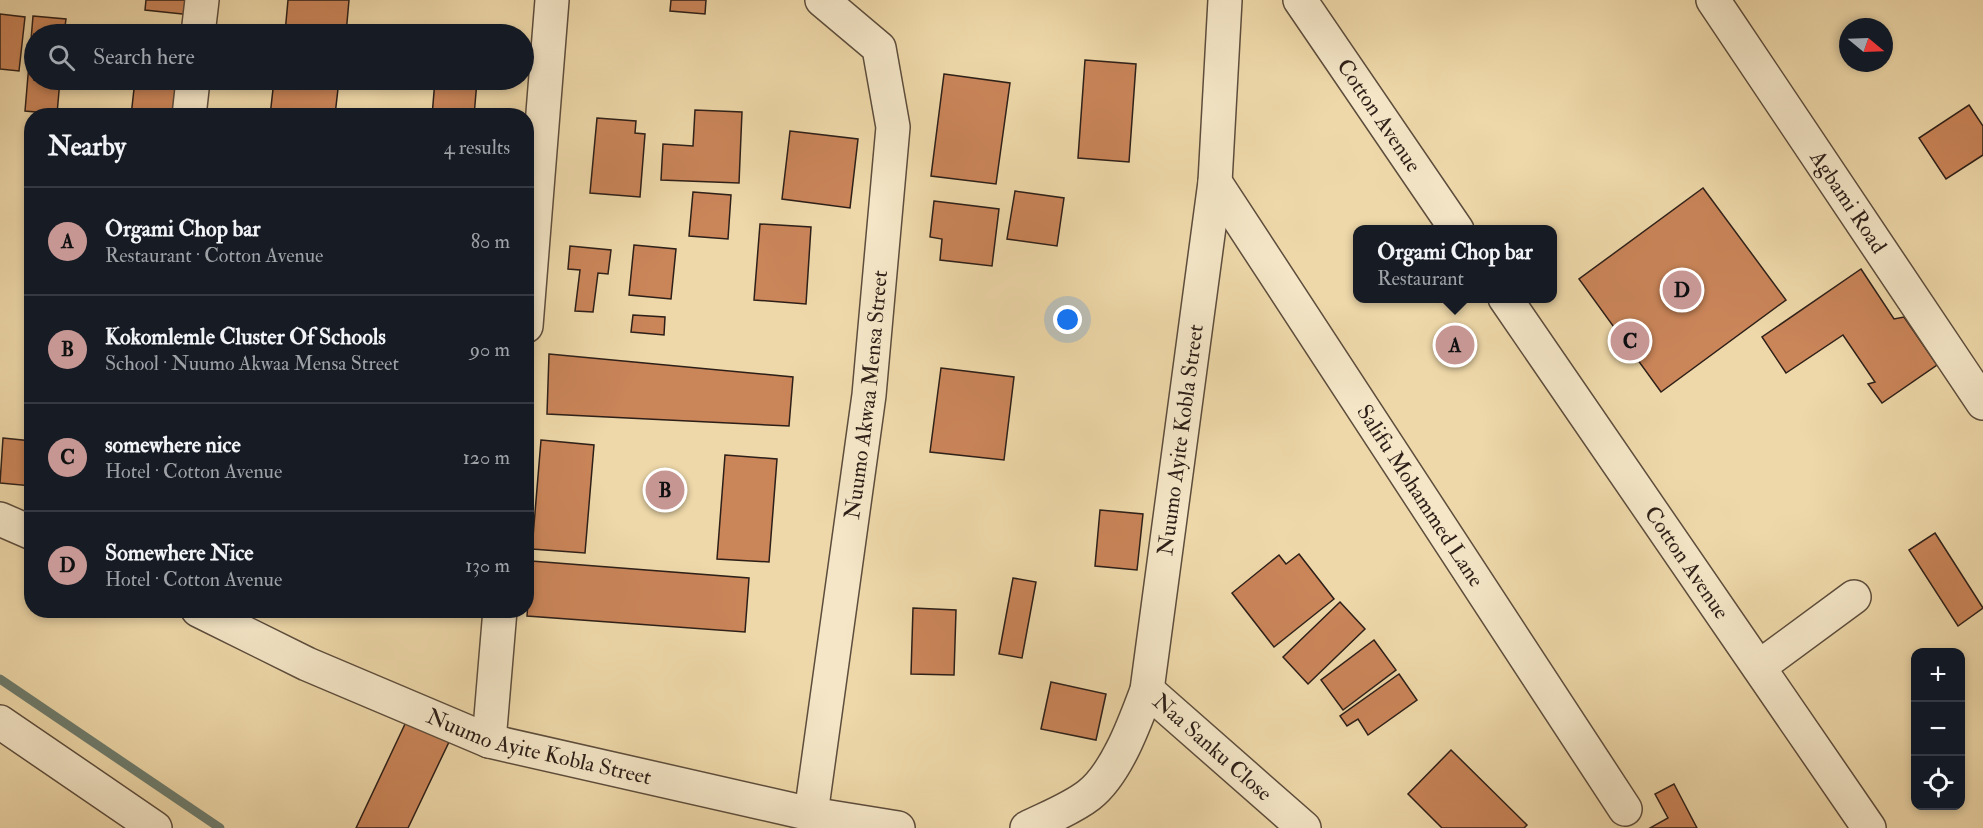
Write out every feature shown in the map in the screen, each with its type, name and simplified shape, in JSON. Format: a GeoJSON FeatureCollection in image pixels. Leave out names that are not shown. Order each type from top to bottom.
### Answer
{"type":"FeatureCollection","features":[{"type":"Feature","properties":{"kind":"street"},"geometry":{"type":"LineString","coordinates":[[199,24],[202,0]]}},
{"type":"Feature","properties":{"kind":"street"},"geometry":{"type":"LineString","coordinates":[[534,226],[552,0]]}},
{"type":"Feature","properties":{"kind":"street","name":"Nuumo Akwaa Mensa Street"},"geometry":{"type":"LineString","coordinates":[[811,814],[869,395],[893,127],[879,48],[822,0]]}},
{"type":"Feature","properties":{"kind":"street","name":"Nuumo Ayite Kobla Street"},"geometry":{"type":"LineString","coordinates":[[1027,828],[1090,794],[1112,766],[1135,722],[1147,690],[1215,183],[1225,0]]}},
{"type":"Feature","properties":{"kind":"street","name":"Cotton Avenue"},"geometry":{"type":"LineString","coordinates":[[1300,0],[1454,225]]}},
{"type":"Feature","properties":{"kind":"street","name":"Agbami Road"},"geometry":{"type":"LineString","coordinates":[[1713,0],[1983,403]]}},
{"type":"Feature","properties":{"kind":"street"},"geometry":{"type":"LineString","coordinates":[[190,108],[192,90]]}},
{"type":"Feature","properties":{"kind":"street","name":"Salifu Mohammed Lane"},"geometry":{"type":"LineString","coordinates":[[1215,183],[1625,810]]}},
{"type":"Feature","properties":{"kind":"street","name":"Cotton Avenue"},"geometry":{"type":"LineString","coordinates":[[1507,303],[1869,828]]}},
{"type":"Feature","properties":{"kind":"street"},"geometry":{"type":"LineString","coordinates":[[0,519],[24,530]]}},
{"type":"Feature","properties":{"kind":"street"},"geometry":{"type":"LineString","coordinates":[[1759,666],[1854,597]]}},
{"type":"Feature","properties":{"kind":"street","name":"Nuumo Ayite Kobla Street"},"geometry":{"type":"LineString","coordinates":[[214,618],[307,664],[489,741],[811,814],[898,828]]}},
{"type":"Feature","properties":{"kind":"street"},"geometry":{"type":"LineString","coordinates":[[489,741],[499,618]]}},
{"type":"Feature","properties":{"kind":"street","name":"Naa Sanku Close"},"geometry":{"type":"LineString","coordinates":[[1147,690],[1304,828]]}},
{"type":"Feature","properties":{"kind":"street"},"geometry":{"type":"LineString","coordinates":[[0,722],[155,828]]}},
{"type":"Feature","properties":{"kind":"building"},"geometry":{"type":"Polygon","coordinates":[[[146,0],[203,0],[201,16],[145,10],[146,0]]]}},
{"type":"Feature","properties":{"kind":"building"},"geometry":{"type":"Polygon","coordinates":[[[288,0],[349,0],[347,24],[286,24],[288,0]]]}},
{"type":"Feature","properties":{"kind":"building"},"geometry":{"type":"Polygon","coordinates":[[[671,0],[706,0],[705,14],[670,11],[671,0]]]}},
{"type":"Feature","properties":{"kind":"building"},"geometry":{"type":"Polygon","coordinates":[[[0,14],[25,17],[19,71],[0,69],[0,14]]]}},
{"type":"Feature","properties":{"kind":"building"},"geometry":{"type":"Polygon","coordinates":[[[33,16],[66,19],[65,24],[32,24],[33,16]]]}},
{"type":"Feature","properties":{"kind":"building"},"geometry":{"type":"Polygon","coordinates":[[[1085,60],[1136,64],[1129,162],[1078,158],[1085,60]]]}},
{"type":"Feature","properties":{"kind":"building"},"geometry":{"type":"Polygon","coordinates":[[[944,74],[1010,83],[996,184],[931,176],[944,74]]]}},
{"type":"Feature","properties":{"kind":"building"},"geometry":{"type":"Polygon","coordinates":[[[27,90],[59,90],[58,108],[25,108],[27,90]]]}},
{"type":"Feature","properties":{"kind":"building"},"geometry":{"type":"Polygon","coordinates":[[[134,90],[194,90],[193,108],[132,108],[134,90]]]}},
{"type":"Feature","properties":{"kind":"building"},"geometry":{"type":"Polygon","coordinates":[[[273,90],[338,90],[336,108],[271,108],[273,90]]]}},
{"type":"Feature","properties":{"kind":"building"},"geometry":{"type":"Polygon","coordinates":[[[434,90],[476,90],[475,108],[433,108],[434,90]]]}},
{"type":"Feature","properties":{"kind":"building"},"geometry":{"type":"Polygon","coordinates":[[[1969,105],[1983,126],[1983,155],[1946,179],[1919,138],[1969,105]]]}},
{"type":"Feature","properties":{"kind":"building"},"geometry":{"type":"Polygon","coordinates":[[[695,110],[742,112],[739,183],[661,180],[663,144],[693,146],[695,110]]]}},
{"type":"Feature","properties":{"kind":"building"},"geometry":{"type":"Polygon","coordinates":[[[597,118],[636,121],[635,133],[645,134],[640,197],[590,193],[597,118]]]}},
{"type":"Feature","properties":{"kind":"building"},"geometry":{"type":"Polygon","coordinates":[[[790,131],[858,139],[850,208],[782,199],[790,131]]]}},
{"type":"Feature","properties":{"kind":"building"},"geometry":{"type":"Polygon","coordinates":[[[1703,188],[1786,300],[1661,392],[1579,279],[1703,188]]]}},
{"type":"Feature","properties":{"kind":"building"},"geometry":{"type":"Polygon","coordinates":[[[1015,191],[1064,198],[1057,246],[1007,239],[1015,191]]]}},
{"type":"Feature","properties":{"kind":"building"},"geometry":{"type":"Polygon","coordinates":[[[693,192],[731,195],[728,239],[689,236],[693,192]]]}},
{"type":"Feature","properties":{"kind":"building"},"geometry":{"type":"Polygon","coordinates":[[[934,201],[999,209],[992,266],[940,260],[942,239],[930,237],[934,201]]]}},
{"type":"Feature","properties":{"kind":"building"},"geometry":{"type":"Polygon","coordinates":[[[760,224],[811,227],[806,304],[754,300],[760,224]]]}},
{"type":"Feature","properties":{"kind":"building"},"geometry":{"type":"Polygon","coordinates":[[[634,245],[676,249],[671,299],[629,295],[634,245]]]}},
{"type":"Feature","properties":{"kind":"building"},"geometry":{"type":"Polygon","coordinates":[[[570,246],[611,250],[608,274],[598,273],[593,312],[575,311],[580,270],[568,269],[570,246]]]}},
{"type":"Feature","properties":{"kind":"building"},"geometry":{"type":"Polygon","coordinates":[[[1861,269],[1894,319],[1904,317],[1937,365],[1882,403],[1868,384],[1875,382],[1843,335],[1786,373],[1762,337],[1861,269]]]}},
{"type":"Feature","properties":{"kind":"building"},"geometry":{"type":"Polygon","coordinates":[[[633,315],[665,317],[664,335],[631,332],[633,315]]]}},
{"type":"Feature","properties":{"kind":"building"},"geometry":{"type":"Polygon","coordinates":[[[549,354],[793,377],[789,426],[547,414],[549,354]]]}},
{"type":"Feature","properties":{"kind":"building"},"geometry":{"type":"Polygon","coordinates":[[[941,368],[1014,377],[1004,460],[930,452],[941,368]]]}},
{"type":"Feature","properties":{"kind":"building"},"geometry":{"type":"Polygon","coordinates":[[[3,438],[24,440],[24,485],[0,483],[3,438]]]}},
{"type":"Feature","properties":{"kind":"building"},"geometry":{"type":"Polygon","coordinates":[[[541,440],[594,445],[585,553],[534,549],[541,440]]]}},
{"type":"Feature","properties":{"kind":"building"},"geometry":{"type":"Polygon","coordinates":[[[725,455],[777,459],[769,562],[717,559],[725,455]]]}},
{"type":"Feature","properties":{"kind":"building"},"geometry":{"type":"Polygon","coordinates":[[[1100,510],[1143,514],[1137,570],[1095,566],[1100,510]]]}},
{"type":"Feature","properties":{"kind":"building"},"geometry":{"type":"Polygon","coordinates":[[[1935,533],[1983,608],[1958,626],[1909,550],[1935,533]]]}},
{"type":"Feature","properties":{"kind":"building"},"geometry":{"type":"Polygon","coordinates":[[[1299,554],[1334,599],[1274,647],[1232,593],[1279,555],[1286,564],[1299,554]]]}},
{"type":"Feature","properties":{"kind":"building"},"geometry":{"type":"Polygon","coordinates":[[[534,561],[749,578],[745,632],[534,617],[534,561]]]}},
{"type":"Feature","properties":{"kind":"building"},"geometry":{"type":"Polygon","coordinates":[[[1013,578],[1036,582],[1022,658],[999,654],[1013,578]]]}},
{"type":"Feature","properties":{"kind":"building"},"geometry":{"type":"Polygon","coordinates":[[[1340,602],[1365,629],[1308,684],[1283,657],[1340,602]]]}},
{"type":"Feature","properties":{"kind":"building"},"geometry":{"type":"Polygon","coordinates":[[[913,608],[956,610],[954,675],[911,674],[913,608]]]}},
{"type":"Feature","properties":{"kind":"building"},"geometry":{"type":"Polygon","coordinates":[[[1374,640],[1396,670],[1343,710],[1321,680],[1374,640]]]}},
{"type":"Feature","properties":{"kind":"building"},"geometry":{"type":"Polygon","coordinates":[[[1399,674],[1417,700],[1368,735],[1358,719],[1347,726],[1340,716],[1399,674]]]}},
{"type":"Feature","properties":{"kind":"building"},"geometry":{"type":"Polygon","coordinates":[[[1051,682],[1106,694],[1096,740],[1041,729],[1051,682]]]}},
{"type":"Feature","properties":{"kind":"building"},"geometry":{"type":"Polygon","coordinates":[[[406,722],[449,742],[408,828],[356,828],[406,722]]]}},
{"type":"Feature","properties":{"kind":"building"},"geometry":{"type":"Polygon","coordinates":[[[1451,750],[1527,825],[1524,828],[1442,828],[1408,794],[1451,750]]]}},
{"type":"Feature","properties":{"kind":"building"},"geometry":{"type":"Polygon","coordinates":[[[1674,784],[1697,828],[1650,828],[1668,818],[1655,794],[1674,784]]]}},
{"type":"Feature","properties":{"kind":"waterway"},"geometry":{"type":"LineString","coordinates":[[0,679],[220,828]]}},
{"type":"Feature","properties":{"kind":"place","name":"Somewhere Nice"},"geometry":{"type":"Point","coordinates":[1682,290]}},
{"type":"Feature","properties":{"kind":"place","name":"somewhere nice"},"geometry":{"type":"Point","coordinates":[1630,341]}},
{"type":"Feature","properties":{"kind":"place","name":"Orgami Chop bar"},"geometry":{"type":"Point","coordinates":[1455,345]}},
{"type":"Feature","properties":{"kind":"place","name":"Kokomlemle Cluster Of Schools"},"geometry":{"type":"Point","coordinates":[665,490]}}]}
